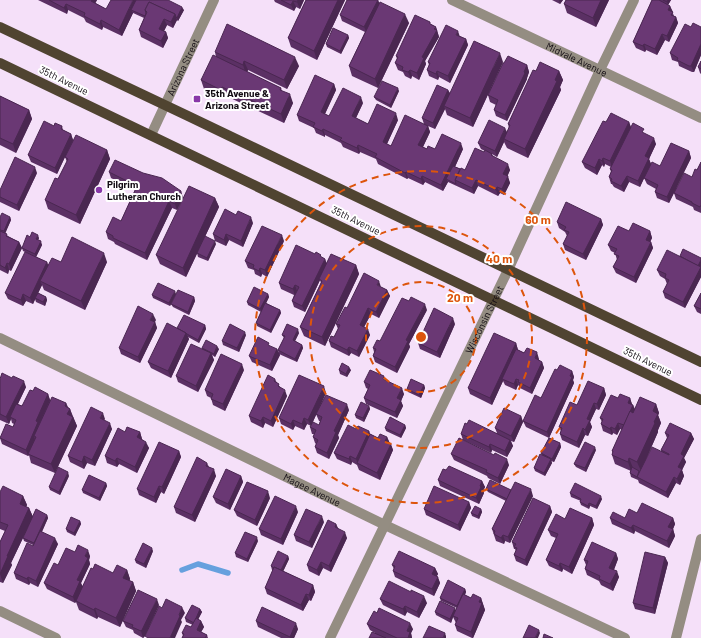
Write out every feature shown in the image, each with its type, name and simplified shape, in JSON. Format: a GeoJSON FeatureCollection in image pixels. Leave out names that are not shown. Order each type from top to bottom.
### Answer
{"type":"FeatureCollection","features":[{"type":"Feature","properties":{"kind":"main road","name":"35th Avenue"},"geometry":{"type":"LineString","coordinates":[[0,27],[701,362]]}},
{"type":"Feature","properties":{"kind":"main road","name":"35th Avenue"},"geometry":{"type":"LineString","coordinates":[[0,63],[701,400]]}},
{"type":"Feature","properties":{"kind":"street","name":"Arizona Street"},"geometry":{"type":"LineString","coordinates":[[151,135],[214,0]]}},
{"type":"Feature","properties":{"kind":"street","name":"Midvale Avenue"},"geometry":{"type":"LineString","coordinates":[[452,0],[701,118]]}},
{"type":"Feature","properties":{"kind":"street","name":"Wisconsin Street"},"geometry":{"type":"LineString","coordinates":[[330,638],[508,270],[600,70],[634,0]]}},
{"type":"Feature","properties":{"kind":"street","name":"Magee Avenue"},"geometry":{"type":"LineString","coordinates":[[0,338],[385,525],[625,638]]}},
{"type":"Feature","properties":{"kind":"street"},"geometry":{"type":"LineString","coordinates":[[676,638],[701,540]]}},
{"type":"Feature","properties":{"kind":"street"},"geometry":{"type":"LineString","coordinates":[[0,611],[56,638]]}},
{"type":"Feature","properties":{"kind":"building"},"geometry":{"type":"Polygon","coordinates":[[[49,0],[92,0],[91,1],[106,9],[111,0],[133,0],[119,30],[101,20],[100,24],[84,16],[85,13],[66,4],[64,8],[49,0]]]}},
{"type":"Feature","properties":{"kind":"building"},"geometry":{"type":"Polygon","coordinates":[[[136,0],[168,0],[182,7],[177,18],[175,14],[149,2],[145,10],[145,16],[131,10],[136,0]]]}},
{"type":"Feature","properties":{"kind":"building"},"geometry":{"type":"Polygon","coordinates":[[[281,0],[298,0],[297,2],[293,1],[291,5],[281,0]]]}},
{"type":"Feature","properties":{"kind":"building"},"geometry":{"type":"Polygon","coordinates":[[[306,0],[338,0],[314,51],[288,38],[306,0]]]}},
{"type":"Feature","properties":{"kind":"building"},"geometry":{"type":"Polygon","coordinates":[[[347,0],[378,0],[364,27],[340,15],[347,0]]]}},
{"type":"Feature","properties":{"kind":"building"},"geometry":{"type":"Polygon","coordinates":[[[566,0],[601,0],[593,18],[564,4],[566,0]]]}},
{"type":"Feature","properties":{"kind":"building"},"geometry":{"type":"Polygon","coordinates":[[[652,0],[659,0],[670,6],[668,10],[673,12],[671,15],[676,17],[667,36],[662,34],[655,49],[644,44],[643,46],[633,42],[652,0]]]}},
{"type":"Feature","properties":{"kind":"building"},"geometry":{"type":"Polygon","coordinates":[[[149,2],[175,14],[171,22],[164,19],[159,29],[166,32],[161,41],[139,30],[147,12],[145,10],[149,2]]]}},
{"type":"Feature","properties":{"kind":"building"},"geometry":{"type":"Polygon","coordinates":[[[380,2],[405,14],[375,79],[349,66],[380,2]]]}},
{"type":"Feature","properties":{"kind":"building"},"geometry":{"type":"Polygon","coordinates":[[[415,15],[430,22],[430,24],[436,27],[434,29],[437,30],[422,57],[424,58],[417,73],[410,70],[408,72],[402,70],[403,67],[395,63],[398,57],[396,56],[415,15]]]}},
{"type":"Feature","properties":{"kind":"building"},"geometry":{"type":"Polygon","coordinates":[[[693,23],[701,27],[701,44],[691,66],[689,66],[677,60],[678,58],[670,53],[685,24],[691,27],[693,23]]]}},
{"type":"Feature","properties":{"kind":"building"},"geometry":{"type":"Polygon","coordinates":[[[227,24],[295,57],[284,80],[244,61],[243,65],[215,52],[227,24]]]}},
{"type":"Feature","properties":{"kind":"building"},"geometry":{"type":"Polygon","coordinates":[[[446,25],[458,31],[456,35],[466,39],[448,76],[437,71],[436,74],[427,70],[430,63],[428,62],[446,25]]]}},
{"type":"Feature","properties":{"kind":"building"},"geometry":{"type":"Polygon","coordinates":[[[333,28],[348,35],[340,51],[326,44],[333,28]]]}},
{"type":"Feature","properties":{"kind":"building"},"geometry":{"type":"Polygon","coordinates":[[[474,41],[500,53],[470,118],[444,106],[474,41]]]}},
{"type":"Feature","properties":{"kind":"building"},"geometry":{"type":"Polygon","coordinates":[[[213,55],[281,88],[280,90],[290,94],[281,114],[222,87],[221,90],[201,80],[213,55]]]}},
{"type":"Feature","properties":{"kind":"building"},"geometry":{"type":"Polygon","coordinates":[[[508,56],[527,65],[524,72],[525,73],[505,115],[494,110],[498,100],[488,95],[503,63],[508,56]]]}},
{"type":"Feature","properties":{"kind":"building"},"geometry":{"type":"Polygon","coordinates":[[[701,61],[701,69],[698,67],[701,61]]]}},
{"type":"Feature","properties":{"kind":"building"},"geometry":{"type":"Polygon","coordinates":[[[540,62],[559,71],[555,80],[557,81],[525,149],[504,139],[510,125],[508,124],[533,70],[536,71],[540,62]]]}},
{"type":"Feature","properties":{"kind":"building"},"geometry":{"type":"Polygon","coordinates":[[[315,75],[334,84],[321,112],[329,116],[343,88],[361,97],[352,116],[368,124],[377,104],[396,113],[383,142],[391,146],[405,115],[428,126],[418,145],[427,149],[428,146],[435,149],[442,134],[461,143],[441,185],[422,176],[421,179],[406,172],[405,173],[375,157],[377,154],[358,145],[357,148],[340,140],[342,138],[323,129],[322,131],[313,127],[315,123],[297,115],[315,75]]]}},
{"type":"Feature","properties":{"kind":"building"},"geometry":{"type":"Polygon","coordinates":[[[382,81],[398,88],[390,105],[374,97],[382,81]]]}},
{"type":"Feature","properties":{"kind":"building"},"geometry":{"type":"Polygon","coordinates":[[[437,85],[448,90],[433,123],[422,118],[437,85]]]}},
{"type":"Feature","properties":{"kind":"building"},"geometry":{"type":"Polygon","coordinates":[[[0,96],[29,110],[13,144],[0,138],[0,96]]]}},
{"type":"Feature","properties":{"kind":"building"},"geometry":{"type":"Polygon","coordinates":[[[611,113],[629,122],[610,161],[603,158],[602,161],[599,159],[595,168],[582,162],[603,121],[606,122],[611,113]]]}},
{"type":"Feature","properties":{"kind":"building"},"geometry":{"type":"Polygon","coordinates":[[[489,120],[505,128],[495,151],[478,143],[489,120]]]}},
{"type":"Feature","properties":{"kind":"building"},"geometry":{"type":"Polygon","coordinates":[[[44,121],[54,126],[55,123],[62,126],[61,129],[71,134],[55,168],[28,155],[44,121]]]}},
{"type":"Feature","properties":{"kind":"building"},"geometry":{"type":"Polygon","coordinates":[[[633,123],[644,129],[642,132],[654,138],[645,156],[649,158],[638,181],[627,176],[621,186],[611,181],[612,179],[609,177],[612,170],[610,169],[633,123]]]}},
{"type":"Feature","properties":{"kind":"building"},"geometry":{"type":"Polygon","coordinates":[[[76,135],[107,150],[76,215],[45,200],[55,178],[58,179],[68,159],[65,157],[76,135]]]}},
{"type":"Feature","properties":{"kind":"building"},"geometry":{"type":"Polygon","coordinates":[[[671,143],[689,151],[667,197],[655,192],[658,185],[644,178],[652,162],[660,166],[671,143]]]}},
{"type":"Feature","properties":{"kind":"building"},"geometry":{"type":"Polygon","coordinates":[[[475,148],[484,152],[485,150],[508,164],[503,174],[508,176],[502,189],[497,187],[496,190],[476,180],[472,188],[455,180],[461,168],[465,170],[475,148]]]}},
{"type":"Feature","properties":{"kind":"building"},"geometry":{"type":"Polygon","coordinates":[[[15,157],[35,167],[17,205],[0,197],[0,190],[15,157]]]}},
{"type":"Feature","properties":{"kind":"building"},"geometry":{"type":"Polygon","coordinates":[[[115,160],[143,173],[162,178],[181,191],[175,204],[169,201],[145,253],[113,238],[113,236],[106,232],[113,217],[121,221],[137,186],[109,172],[115,160]]]}},
{"type":"Feature","properties":{"kind":"building"},"geometry":{"type":"Polygon","coordinates":[[[701,162],[700,207],[674,193],[684,173],[692,177],[695,169],[697,170],[701,162]]]}},
{"type":"Feature","properties":{"kind":"building"},"geometry":{"type":"Polygon","coordinates":[[[453,166],[460,169],[455,180],[456,184],[446,179],[453,166]]]}},
{"type":"Feature","properties":{"kind":"building"},"geometry":{"type":"Polygon","coordinates":[[[189,186],[215,198],[183,268],[156,255],[189,186]]]}},
{"type":"Feature","properties":{"kind":"building"},"geometry":{"type":"Polygon","coordinates":[[[566,202],[601,219],[583,254],[563,244],[569,232],[564,230],[566,227],[557,222],[566,202]]]}},
{"type":"Feature","properties":{"kind":"building"},"geometry":{"type":"Polygon","coordinates":[[[225,209],[236,215],[238,211],[251,217],[241,241],[226,234],[224,240],[213,234],[225,209]]]}},
{"type":"Feature","properties":{"kind":"building"},"geometry":{"type":"Polygon","coordinates":[[[2,213],[10,217],[4,231],[0,230],[0,217],[2,213]]]}},
{"type":"Feature","properties":{"kind":"building"},"geometry":{"type":"Polygon","coordinates":[[[633,223],[650,231],[646,240],[651,242],[634,277],[613,267],[619,256],[614,254],[617,249],[608,245],[618,226],[629,231],[633,223]]]}},
{"type":"Feature","properties":{"kind":"building"},"geometry":{"type":"Polygon","coordinates":[[[262,226],[282,235],[265,270],[260,268],[259,271],[253,268],[254,265],[245,261],[262,226]]]}},
{"type":"Feature","properties":{"kind":"building"},"geometry":{"type":"Polygon","coordinates":[[[0,231],[7,234],[6,236],[19,242],[9,264],[7,263],[5,268],[0,265],[0,231]]]}},
{"type":"Feature","properties":{"kind":"building"},"geometry":{"type":"Polygon","coordinates":[[[32,232],[38,235],[36,239],[41,241],[35,254],[22,248],[27,235],[30,237],[32,232]]]}},
{"type":"Feature","properties":{"kind":"building"},"geometry":{"type":"Polygon","coordinates":[[[205,236],[215,241],[207,258],[197,253],[205,236]]]}},
{"type":"Feature","properties":{"kind":"building"},"geometry":{"type":"Polygon","coordinates":[[[72,237],[104,253],[81,301],[40,281],[52,258],[61,262],[72,237]]]}},
{"type":"Feature","properties":{"kind":"building"},"geometry":{"type":"Polygon","coordinates":[[[296,245],[315,254],[316,252],[325,259],[302,306],[292,301],[299,287],[295,285],[293,289],[279,283],[296,245]]]}},
{"type":"Feature","properties":{"kind":"building"},"geometry":{"type":"Polygon","coordinates":[[[683,249],[701,258],[698,266],[680,256],[683,249]]]}},
{"type":"Feature","properties":{"kind":"building"},"geometry":{"type":"Polygon","coordinates":[[[667,250],[701,267],[683,302],[663,292],[669,280],[665,278],[666,274],[657,270],[667,250]]]}},
{"type":"Feature","properties":{"kind":"building"},"geometry":{"type":"Polygon","coordinates":[[[25,252],[47,262],[30,298],[23,294],[21,300],[5,293],[25,252]]]}},
{"type":"Feature","properties":{"kind":"building"},"geometry":{"type":"Polygon","coordinates":[[[331,254],[356,265],[322,337],[300,327],[322,281],[319,279],[331,254]]]}},
{"type":"Feature","properties":{"kind":"building"},"geometry":{"type":"Polygon","coordinates":[[[364,273],[379,281],[377,285],[387,290],[376,312],[368,308],[360,325],[368,329],[357,351],[349,347],[347,350],[329,341],[331,336],[334,337],[340,325],[336,324],[345,307],[347,308],[364,273]]]}},
{"type":"Feature","properties":{"kind":"building"},"geometry":{"type":"Polygon","coordinates":[[[158,283],[175,291],[169,303],[152,295],[158,283]]]}},
{"type":"Feature","properties":{"kind":"building"},"geometry":{"type":"Polygon","coordinates":[[[254,287],[268,294],[260,309],[247,302],[254,287]]]}},
{"type":"Feature","properties":{"kind":"building"},"geometry":{"type":"Polygon","coordinates":[[[178,290],[194,297],[188,312],[171,304],[178,290]]]}},
{"type":"Feature","properties":{"kind":"building"},"geometry":{"type":"Polygon","coordinates":[[[38,293],[46,297],[43,302],[35,298],[38,293]]]}},
{"type":"Feature","properties":{"kind":"building"},"geometry":{"type":"Polygon","coordinates":[[[701,293],[701,309],[694,306],[701,293]]]}},
{"type":"Feature","properties":{"kind":"building"},"geometry":{"type":"Polygon","coordinates":[[[411,297],[425,304],[406,340],[408,341],[395,367],[373,356],[376,349],[373,348],[377,340],[380,341],[402,298],[409,301],[411,297]]]}},
{"type":"Feature","properties":{"kind":"building"},"geometry":{"type":"Polygon","coordinates":[[[265,303],[280,310],[270,330],[256,323],[265,303]]]}},
{"type":"Feature","properties":{"kind":"building"},"geometry":{"type":"Polygon","coordinates":[[[138,306],[153,314],[150,320],[155,322],[138,357],[119,348],[138,306]]]}},
{"type":"Feature","properties":{"kind":"building"},"geometry":{"type":"Polygon","coordinates":[[[434,308],[453,318],[437,352],[418,343],[434,308]]]}},
{"type":"Feature","properties":{"kind":"building"},"geometry":{"type":"Polygon","coordinates":[[[184,315],[205,325],[198,340],[177,328],[184,315]]]}},
{"type":"Feature","properties":{"kind":"building"},"geometry":{"type":"Polygon","coordinates":[[[167,323],[186,333],[168,371],[148,362],[167,323]]]}},
{"type":"Feature","properties":{"kind":"building"},"geometry":{"type":"Polygon","coordinates":[[[230,324],[245,332],[237,348],[222,341],[230,324]]]}},
{"type":"Feature","properties":{"kind":"building"},"geometry":{"type":"Polygon","coordinates":[[[287,324],[298,329],[293,340],[302,345],[295,359],[278,350],[285,336],[282,335],[287,324]]]}},
{"type":"Feature","properties":{"kind":"building"},"geometry":{"type":"Polygon","coordinates":[[[494,333],[516,343],[490,398],[468,388],[494,333]]]}},
{"type":"Feature","properties":{"kind":"building"},"geometry":{"type":"Polygon","coordinates":[[[258,337],[269,343],[268,345],[277,349],[270,365],[249,356],[258,337]]]}},
{"type":"Feature","properties":{"kind":"building"},"geometry":{"type":"Polygon","coordinates":[[[206,340],[217,346],[214,354],[202,348],[206,340]]]}},
{"type":"Feature","properties":{"kind":"building"},"geometry":{"type":"Polygon","coordinates":[[[191,344],[211,353],[196,386],[176,376],[191,344]]]}},
{"type":"Feature","properties":{"kind":"building"},"geometry":{"type":"Polygon","coordinates":[[[527,348],[537,352],[535,358],[542,362],[530,388],[518,382],[519,380],[516,379],[514,384],[502,379],[516,349],[524,353],[527,348]]]}},
{"type":"Feature","properties":{"kind":"building"},"geometry":{"type":"Polygon","coordinates":[[[221,354],[242,364],[223,404],[211,399],[213,394],[205,390],[221,354]]]}},
{"type":"Feature","properties":{"kind":"building"},"geometry":{"type":"Polygon","coordinates":[[[342,363],[349,367],[346,374],[339,370],[342,363]]]}},
{"type":"Feature","properties":{"kind":"building"},"geometry":{"type":"Polygon","coordinates":[[[560,365],[572,371],[570,376],[572,377],[547,432],[523,421],[535,395],[541,398],[555,369],[557,370],[560,365]]]}},
{"type":"Feature","properties":{"kind":"building"},"geometry":{"type":"Polygon","coordinates":[[[370,370],[384,376],[383,379],[402,388],[397,398],[401,400],[395,412],[364,398],[370,385],[364,382],[370,370]]]}},
{"type":"Feature","properties":{"kind":"building"},"geometry":{"type":"Polygon","coordinates":[[[2,373],[12,378],[13,376],[24,381],[6,417],[0,414],[0,379],[2,373]]]}},
{"type":"Feature","properties":{"kind":"building"},"geometry":{"type":"Polygon","coordinates":[[[268,375],[275,379],[274,381],[279,384],[278,386],[285,390],[271,421],[263,417],[261,421],[249,416],[268,375]]]}},
{"type":"Feature","properties":{"kind":"building"},"geometry":{"type":"Polygon","coordinates":[[[299,375],[324,386],[308,420],[304,418],[302,424],[293,420],[291,424],[279,418],[299,375]]]}},
{"type":"Feature","properties":{"kind":"building"},"geometry":{"type":"Polygon","coordinates":[[[411,379],[424,385],[419,395],[407,389],[411,379]]]}},
{"type":"Feature","properties":{"kind":"building"},"geometry":{"type":"Polygon","coordinates":[[[588,381],[604,388],[597,404],[594,403],[587,419],[590,420],[585,430],[583,428],[577,442],[560,434],[562,428],[559,427],[570,402],[577,405],[588,381]]]}},
{"type":"Feature","properties":{"kind":"building"},"geometry":{"type":"Polygon","coordinates":[[[35,387],[48,394],[36,421],[38,422],[26,450],[0,438],[6,424],[13,427],[16,420],[10,417],[16,404],[22,406],[30,390],[33,391],[35,387]]]}},
{"type":"Feature","properties":{"kind":"building"},"geometry":{"type":"Polygon","coordinates":[[[620,394],[630,398],[628,403],[633,405],[624,425],[618,423],[615,429],[611,427],[610,429],[601,424],[603,419],[600,418],[611,395],[618,398],[620,394]]]}},
{"type":"Feature","properties":{"kind":"building"},"geometry":{"type":"Polygon","coordinates":[[[326,395],[347,404],[334,431],[336,432],[327,453],[315,447],[318,440],[313,437],[316,430],[310,427],[313,422],[319,425],[322,417],[316,414],[326,395]]]}},
{"type":"Feature","properties":{"kind":"building"},"geometry":{"type":"Polygon","coordinates":[[[52,397],[66,403],[65,406],[70,409],[67,414],[73,417],[51,464],[28,454],[36,437],[34,436],[52,397]]]}},
{"type":"Feature","properties":{"kind":"building"},"geometry":{"type":"Polygon","coordinates":[[[640,397],[656,404],[653,411],[658,414],[637,462],[629,458],[628,462],[612,455],[612,451],[630,411],[633,413],[640,397]]]}},
{"type":"Feature","properties":{"kind":"building"},"geometry":{"type":"Polygon","coordinates":[[[361,402],[369,406],[363,418],[355,415],[361,402]]]}},
{"type":"Feature","properties":{"kind":"building"},"geometry":{"type":"Polygon","coordinates":[[[91,407],[103,413],[100,418],[110,423],[92,460],[84,456],[82,462],[68,456],[91,407]]]}},
{"type":"Feature","properties":{"kind":"building"},"geometry":{"type":"Polygon","coordinates":[[[504,408],[521,416],[511,436],[495,428],[504,408]]]}},
{"type":"Feature","properties":{"kind":"building"},"geometry":{"type":"Polygon","coordinates":[[[390,417],[405,425],[400,435],[385,428],[390,417]]]}},
{"type":"Feature","properties":{"kind":"building"},"geometry":{"type":"Polygon","coordinates":[[[469,420],[510,440],[505,451],[490,444],[489,447],[461,434],[465,423],[467,424],[469,420]]]}},
{"type":"Feature","properties":{"kind":"building"},"geometry":{"type":"Polygon","coordinates":[[[670,423],[691,433],[681,454],[684,456],[678,467],[682,469],[677,479],[674,477],[666,492],[637,477],[652,447],[669,455],[661,450],[669,435],[665,433],[670,423]]]}},
{"type":"Feature","properties":{"kind":"building"},"geometry":{"type":"Polygon","coordinates":[[[348,425],[356,429],[358,426],[369,431],[356,459],[350,456],[349,459],[334,453],[348,425]]]}},
{"type":"Feature","properties":{"kind":"building"},"geometry":{"type":"Polygon","coordinates":[[[127,427],[140,432],[137,437],[146,442],[135,467],[117,458],[115,461],[105,456],[118,428],[125,432],[127,427]]]}},
{"type":"Feature","properties":{"kind":"building"},"geometry":{"type":"Polygon","coordinates":[[[370,434],[378,438],[380,434],[387,437],[385,441],[391,444],[377,473],[357,463],[370,434]]]}},
{"type":"Feature","properties":{"kind":"building"},"geometry":{"type":"Polygon","coordinates":[[[459,438],[494,455],[495,453],[507,459],[498,478],[486,472],[487,470],[451,454],[459,438]]]}},
{"type":"Feature","properties":{"kind":"building"},"geometry":{"type":"Polygon","coordinates":[[[549,438],[560,443],[552,459],[541,453],[549,438]]]}},
{"type":"Feature","properties":{"kind":"building"},"geometry":{"type":"Polygon","coordinates":[[[159,442],[179,451],[162,487],[159,486],[154,497],[137,489],[159,442]]]}},
{"type":"Feature","properties":{"kind":"building"},"geometry":{"type":"Polygon","coordinates":[[[585,442],[595,447],[585,468],[574,464],[585,442]]]}},
{"type":"Feature","properties":{"kind":"building"},"geometry":{"type":"Polygon","coordinates":[[[540,454],[551,459],[544,473],[534,468],[540,454]]]}},
{"type":"Feature","properties":{"kind":"building"},"geometry":{"type":"Polygon","coordinates":[[[197,457],[207,463],[206,466],[214,469],[192,515],[174,507],[197,457]]]}},
{"type":"Feature","properties":{"kind":"building"},"geometry":{"type":"Polygon","coordinates":[[[449,466],[482,481],[476,498],[438,480],[443,469],[446,470],[449,466]]]}},
{"type":"Feature","properties":{"kind":"building"},"geometry":{"type":"Polygon","coordinates":[[[58,467],[68,472],[59,492],[49,487],[58,467]]]}},
{"type":"Feature","properties":{"kind":"building"},"geometry":{"type":"Polygon","coordinates":[[[632,467],[639,471],[637,477],[630,473],[632,467]]]}},
{"type":"Feature","properties":{"kind":"building"},"geometry":{"type":"Polygon","coordinates":[[[226,469],[241,476],[228,504],[213,497],[226,469]]]}},
{"type":"Feature","properties":{"kind":"building"},"geometry":{"type":"Polygon","coordinates":[[[89,475],[106,483],[99,498],[82,490],[89,475]]]}},
{"type":"Feature","properties":{"kind":"building"},"geometry":{"type":"Polygon","coordinates":[[[490,480],[511,490],[507,499],[486,489],[490,480]]]}},
{"type":"Feature","properties":{"kind":"building"},"geometry":{"type":"Polygon","coordinates":[[[247,482],[268,491],[255,520],[234,510],[247,482]]]}},
{"type":"Feature","properties":{"kind":"building"},"geometry":{"type":"Polygon","coordinates":[[[515,482],[531,489],[508,537],[503,535],[501,538],[494,534],[495,531],[492,529],[515,482]]]}},
{"type":"Feature","properties":{"kind":"building"},"geometry":{"type":"Polygon","coordinates":[[[575,483],[601,496],[596,506],[589,503],[588,506],[580,502],[581,499],[570,493],[575,483]]]}},
{"type":"Feature","properties":{"kind":"building"},"geometry":{"type":"Polygon","coordinates":[[[3,486],[23,496],[20,504],[29,508],[0,574],[0,542],[8,525],[0,522],[0,492],[3,486]]]}},
{"type":"Feature","properties":{"kind":"building"},"geometry":{"type":"Polygon","coordinates":[[[434,486],[469,502],[458,525],[424,509],[434,486]]]}},
{"type":"Feature","properties":{"kind":"building"},"geometry":{"type":"Polygon","coordinates":[[[275,496],[296,506],[281,539],[259,529],[275,496]]]}},
{"type":"Feature","properties":{"kind":"building"},"geometry":{"type":"Polygon","coordinates":[[[533,498],[550,506],[525,560],[514,555],[517,548],[514,547],[516,544],[512,542],[533,498]]]}},
{"type":"Feature","properties":{"kind":"building"},"geometry":{"type":"Polygon","coordinates":[[[642,503],[673,518],[668,527],[673,529],[667,541],[633,525],[631,528],[610,518],[613,512],[625,518],[629,509],[637,513],[642,503]]]}},
{"type":"Feature","properties":{"kind":"building"},"geometry":{"type":"Polygon","coordinates":[[[475,506],[481,509],[478,516],[471,513],[475,506]]]}},
{"type":"Feature","properties":{"kind":"building"},"geometry":{"type":"Polygon","coordinates":[[[570,508],[592,518],[569,567],[560,563],[559,566],[546,560],[558,534],[548,530],[556,514],[565,519],[570,508]]]}},
{"type":"Feature","properties":{"kind":"building"},"geometry":{"type":"Polygon","coordinates":[[[36,509],[47,515],[34,543],[23,538],[36,509]]]}},
{"type":"Feature","properties":{"kind":"building"},"geometry":{"type":"Polygon","coordinates":[[[306,509],[322,516],[309,542],[294,535],[306,509]]]}},
{"type":"Feature","properties":{"kind":"building"},"geometry":{"type":"Polygon","coordinates":[[[71,517],[80,521],[74,533],[66,529],[71,517]]]}},
{"type":"Feature","properties":{"kind":"building"},"geometry":{"type":"Polygon","coordinates":[[[328,520],[336,524],[335,527],[345,532],[329,566],[321,562],[317,570],[307,565],[328,520]]]}},
{"type":"Feature","properties":{"kind":"building"},"geometry":{"type":"Polygon","coordinates":[[[40,531],[55,538],[36,581],[14,573],[27,543],[33,546],[40,531]]]}},
{"type":"Feature","properties":{"kind":"building"},"geometry":{"type":"Polygon","coordinates":[[[245,532],[257,537],[247,559],[235,553],[245,532]]]}},
{"type":"Feature","properties":{"kind":"building"},"geometry":{"type":"Polygon","coordinates":[[[592,542],[616,553],[609,568],[617,571],[610,584],[599,579],[600,576],[585,569],[588,561],[584,560],[592,542]]]}},
{"type":"Feature","properties":{"kind":"building"},"geometry":{"type":"Polygon","coordinates":[[[143,543],[152,548],[144,564],[135,560],[143,543]]]}},
{"type":"Feature","properties":{"kind":"building"},"geometry":{"type":"Polygon","coordinates":[[[78,545],[88,550],[85,556],[88,558],[77,580],[80,581],[73,597],[44,583],[54,563],[58,565],[66,548],[75,552],[78,545]]]}},
{"type":"Feature","properties":{"kind":"building"},"geometry":{"type":"Polygon","coordinates":[[[278,551],[288,556],[281,570],[271,566],[278,551]]]}},
{"type":"Feature","properties":{"kind":"building"},"geometry":{"type":"Polygon","coordinates":[[[399,551],[435,568],[432,574],[438,577],[432,589],[393,571],[395,566],[392,565],[399,551]]]}},
{"type":"Feature","properties":{"kind":"building"},"geometry":{"type":"Polygon","coordinates":[[[645,552],[665,557],[653,608],[633,603],[645,552]]]}},
{"type":"Feature","properties":{"kind":"building"},"geometry":{"type":"Polygon","coordinates":[[[95,564],[113,573],[117,565],[127,570],[123,578],[133,582],[116,618],[95,608],[94,610],[76,601],[91,568],[93,569],[95,564]]]}},
{"type":"Feature","properties":{"kind":"building"},"geometry":{"type":"Polygon","coordinates":[[[274,567],[313,585],[309,595],[306,594],[301,605],[265,588],[274,567]]]}},
{"type":"Feature","properties":{"kind":"building"},"geometry":{"type":"Polygon","coordinates":[[[448,580],[465,589],[457,606],[440,598],[448,580]]]}},
{"type":"Feature","properties":{"kind":"building"},"geometry":{"type":"Polygon","coordinates":[[[389,581],[411,592],[411,590],[424,596],[417,612],[405,606],[403,609],[380,599],[389,581]]]}},
{"type":"Feature","properties":{"kind":"building"},"geometry":{"type":"Polygon","coordinates":[[[138,590],[157,599],[141,631],[132,627],[133,625],[123,621],[138,590]]]}},
{"type":"Feature","properties":{"kind":"building"},"geometry":{"type":"Polygon","coordinates":[[[463,594],[471,598],[473,594],[481,598],[479,602],[482,603],[471,632],[455,625],[458,618],[453,616],[463,594]]]}},
{"type":"Feature","properties":{"kind":"building"},"geometry":{"type":"Polygon","coordinates":[[[166,599],[182,607],[180,616],[170,638],[148,638],[145,636],[159,606],[162,608],[166,599]]]}},
{"type":"Feature","properties":{"kind":"building"},"geometry":{"type":"Polygon","coordinates":[[[440,601],[455,608],[450,619],[435,612],[440,601]]]}},
{"type":"Feature","properties":{"kind":"building"},"geometry":{"type":"Polygon","coordinates":[[[192,605],[200,609],[194,623],[185,618],[192,605]]]}},
{"type":"Feature","properties":{"kind":"building"},"geometry":{"type":"Polygon","coordinates":[[[262,607],[296,623],[290,637],[256,621],[262,607]]]}},
{"type":"Feature","properties":{"kind":"building"},"geometry":{"type":"Polygon","coordinates":[[[379,608],[410,623],[407,631],[410,632],[408,638],[397,638],[367,624],[374,611],[377,613],[379,608]]]}},
{"type":"Feature","properties":{"kind":"building"},"geometry":{"type":"Polygon","coordinates":[[[196,618],[201,621],[197,630],[207,635],[205,638],[182,638],[184,634],[182,633],[186,625],[191,627],[196,618]]]}},
{"type":"Feature","properties":{"kind":"building"},"geometry":{"type":"Polygon","coordinates":[[[529,625],[539,630],[535,638],[523,638],[529,625]]]}},
{"type":"Feature","properties":{"kind":"building"},"geometry":{"type":"Polygon","coordinates":[[[429,626],[445,633],[443,638],[423,638],[429,626]]]}},
{"type":"Feature","properties":{"kind":"building"},"geometry":{"type":"Polygon","coordinates":[[[372,632],[386,638],[369,638],[372,632]]]}},
{"type":"Feature","properties":{"kind":"building"},"geometry":{"type":"Polygon","coordinates":[[[544,634],[553,638],[543,638],[544,634]]]}},
{"type":"Feature","properties":{"kind":"waterway"},"geometry":{"type":"LineString","coordinates":[[182,570],[198,564],[228,573]]}},
{"type":"Feature","properties":{"kind":"place","name":"35th Avenue & Arizona Street"},"geometry":{"type":"Point","coordinates":[197,99]}},
{"type":"Feature","properties":{"kind":"place","name":"Pilgrim Lutheran Church"},"geometry":{"type":"Point","coordinates":[99,190]}}]}
